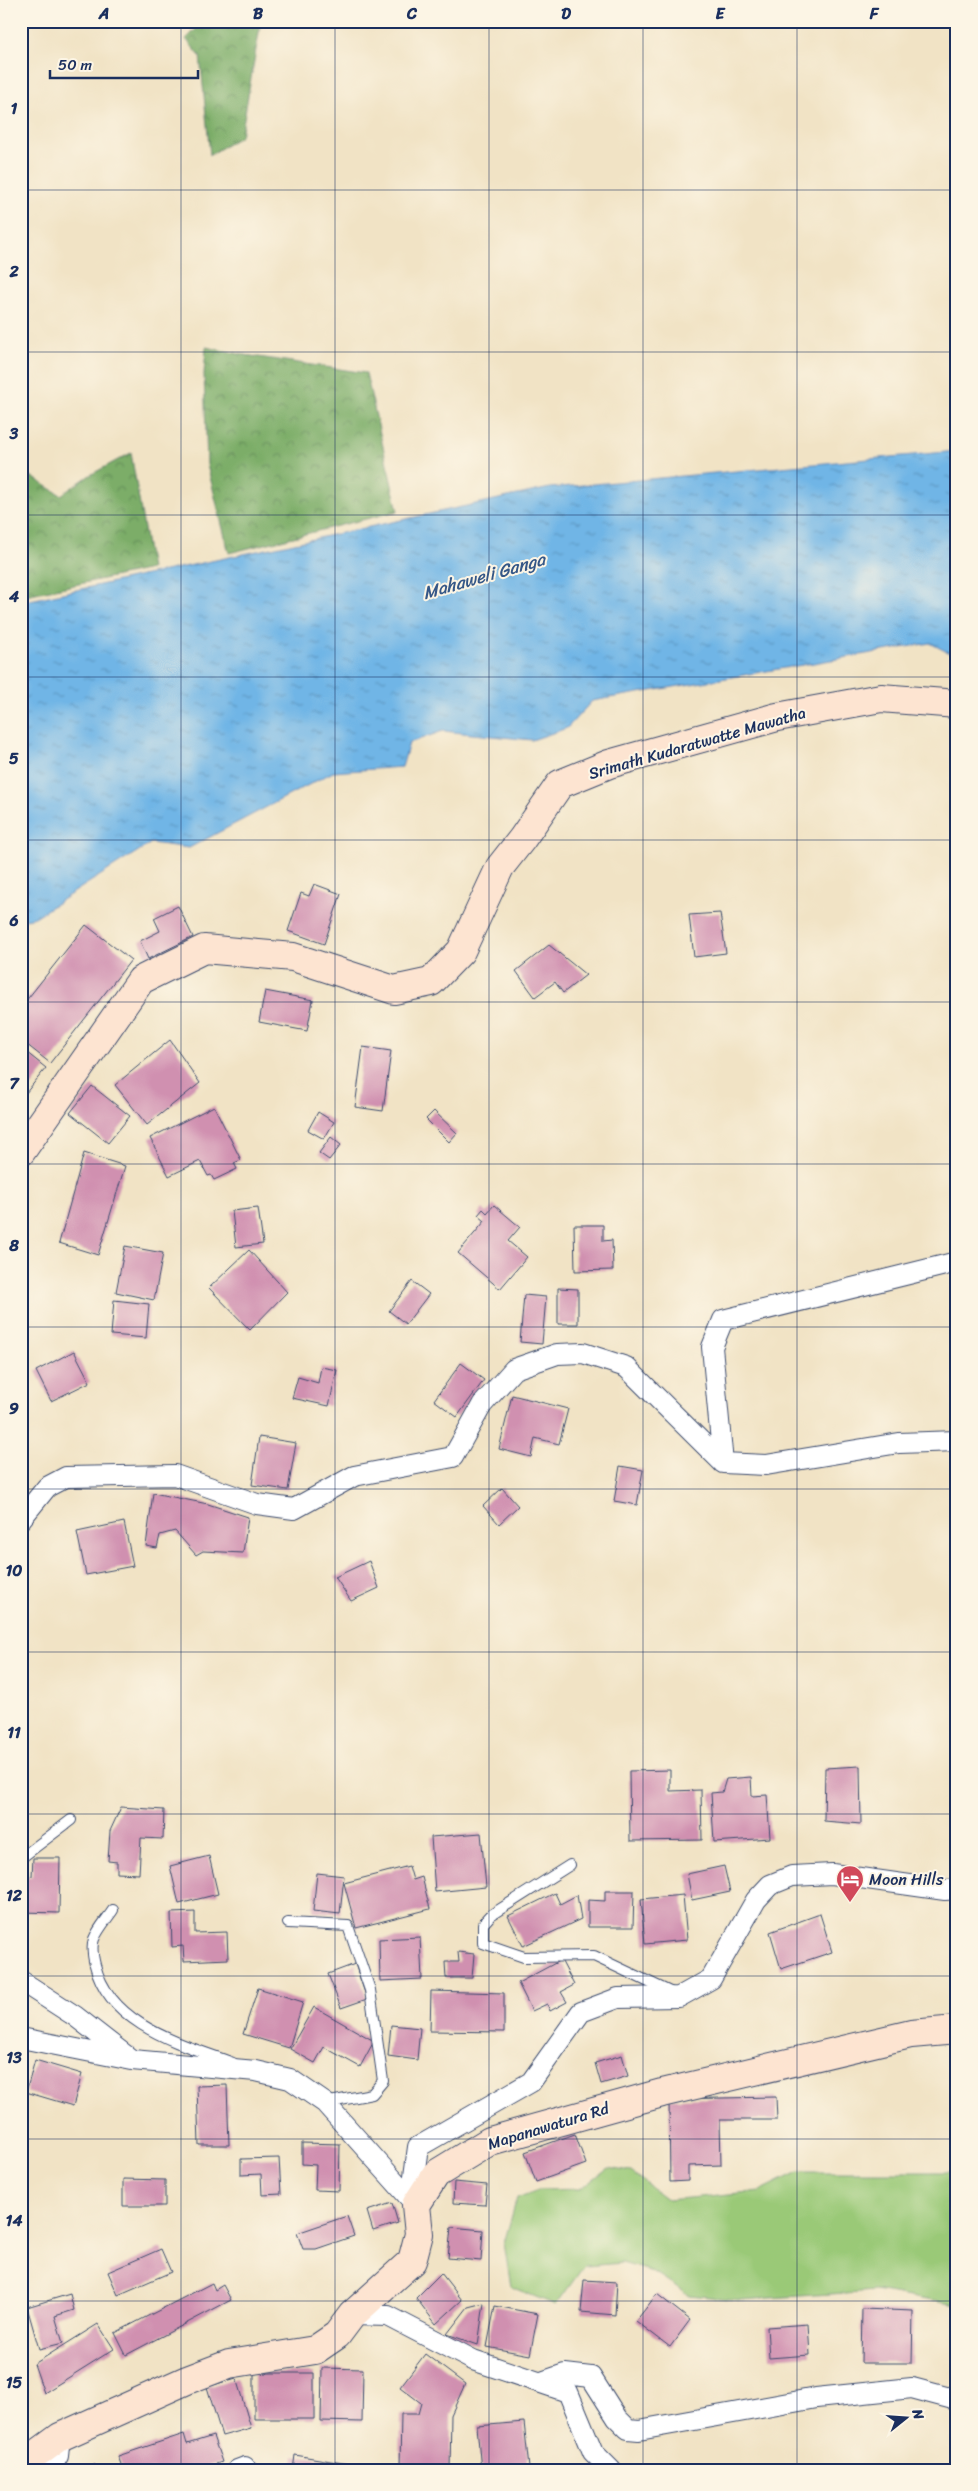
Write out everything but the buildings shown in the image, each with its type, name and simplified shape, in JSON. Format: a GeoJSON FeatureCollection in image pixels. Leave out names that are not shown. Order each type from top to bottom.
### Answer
{"type":"FeatureCollection","features":[{"type":"Feature","properties":{"kind":"street","name":"Srimath Kudaratwatte Mawatha"},"geometry":{"type":"LineString","coordinates":[[21,1152],[141,980],[204,949],[293,958],[394,990],[431,982],[462,951],[500,867],[560,784],[609,764],[777,717],[881,698],[957,704]]}},
{"type":"Feature","properties":{"kind":"street"},"geometry":{"type":"LineString","coordinates":[[723,1463],[712,1347],[723,1320],[957,1262]]}},
{"type":"Feature","properties":{"kind":"street"},"geometry":{"type":"LineString","coordinates":[[21,1519],[48,1487],[66,1476],[175,1475],[257,1504],[294,1508],[354,1476],[453,1458],[482,1405],[514,1369],[557,1354],[583,1353],[626,1367],[723,1463],[766,1465],[899,1443],[957,1441]]}},
{"type":"Feature","properties":{"kind":"street"},"geometry":{"type":"LineString","coordinates":[[21,2468],[30,2458],[60,2437],[187,2380],[229,2364],[314,2350],[336,2335],[352,2314],[412,2261],[419,2234],[414,2176],[418,2147],[532,2082],[581,2012],[618,1998],[679,1997],[711,1979],[756,1900],[770,1885],[792,1876],[832,1874],[945,1890],[957,1889]]}},
{"type":"Feature","properties":{"kind":"street"},"geometry":{"type":"LineString","coordinates":[[21,1981],[75,2016],[132,2060]]}},
{"type":"Feature","properties":{"kind":"street","name":"Mapanawatura Rd"},"geometry":{"type":"LineString","coordinates":[[416,2205],[436,2174],[490,2141],[662,2093],[911,2034],[957,2030]]}},
{"type":"Feature","properties":{"kind":"street"},"geometry":{"type":"LineString","coordinates":[[21,2038],[132,2060],[256,2071],[290,2079],[325,2103],[416,2205]]}},
{"type":"Feature","properties":{"kind":"street"},"geometry":{"type":"LineString","coordinates":[[352,2314],[388,2316],[473,2360],[568,2392],[593,2452],[611,2470]]}},
{"type":"Feature","properties":{"kind":"street"},"geometry":{"type":"LineString","coordinates":[[542,2382],[565,2374],[591,2377],[617,2418],[628,2429],[639,2430],[816,2398],[912,2388],[957,2400]]}},
{"type":"Feature","properties":{"kind":"street"},"geometry":{"type":"LineString","coordinates":[[49,2470],[58,2456],[60,2437]]}},
{"type":"Feature","properties":{"kind":"street"},"geometry":{"type":"LineString","coordinates":[[237,2470],[245,2467],[247,2470]]}},
{"type":"Feature","properties":{"kind":"lane"},"geometry":{"type":"LineString","coordinates":[[21,1858],[71,1820]]}},
{"type":"Feature","properties":{"kind":"lane"},"geometry":{"type":"LineString","coordinates":[[570,1865],[491,1915],[483,1924],[483,1942],[524,1957],[594,1956],[679,1997]]}},
{"type":"Feature","properties":{"kind":"lane"},"geometry":{"type":"LineString","coordinates":[[113,1910],[94,1940],[92,1954],[98,1980],[117,2005],[155,2034],[256,2071]]}},
{"type":"Feature","properties":{"kind":"lane"},"geometry":{"type":"LineString","coordinates":[[288,1923],[348,1926],[370,1990],[383,2081],[372,2094],[325,2103]]}},
{"type":"Feature","properties":{"kind":"green space"},"geometry":{"type":"Polygon","coordinates":[[[204,21],[261,21],[241,136],[210,155],[200,56],[186,39],[204,21]]]}},
{"type":"Feature","properties":{"kind":"green space"},"geometry":{"type":"Polygon","coordinates":[[[206,347],[245,355],[366,373],[398,511],[229,553],[207,465],[204,374],[206,347]]]}},
{"type":"Feature","properties":{"kind":"green space"},"geometry":{"type":"Polygon","coordinates":[[[131,453],[151,569],[21,596],[21,470],[61,495],[90,475],[131,453]]]}},
{"type":"Feature","properties":{"kind":"green space"},"geometry":{"type":"Polygon","coordinates":[[[608,2168],[631,2172],[668,2200],[760,2191],[798,2172],[957,2172],[957,2305],[875,2291],[740,2300],[689,2295],[654,2272],[622,2263],[584,2266],[556,2305],[511,2287],[504,2243],[517,2198],[538,2190],[580,2189],[608,2168]]]}},
{"type":"Feature","properties":{"kind":"water","name":"Mahaweli Ganga"},"geometry":{"type":"Polygon","coordinates":[[[957,451],[957,657],[930,643],[592,701],[567,728],[532,740],[443,731],[409,743],[402,767],[333,772],[189,848],[151,843],[35,917],[21,920],[21,602],[550,488],[957,451]]]}},
{"type":"Feature","properties":{"kind":"place","name":"Moon Hills"},"geometry":{"type":"Point","coordinates":[850,1903]}}]}
